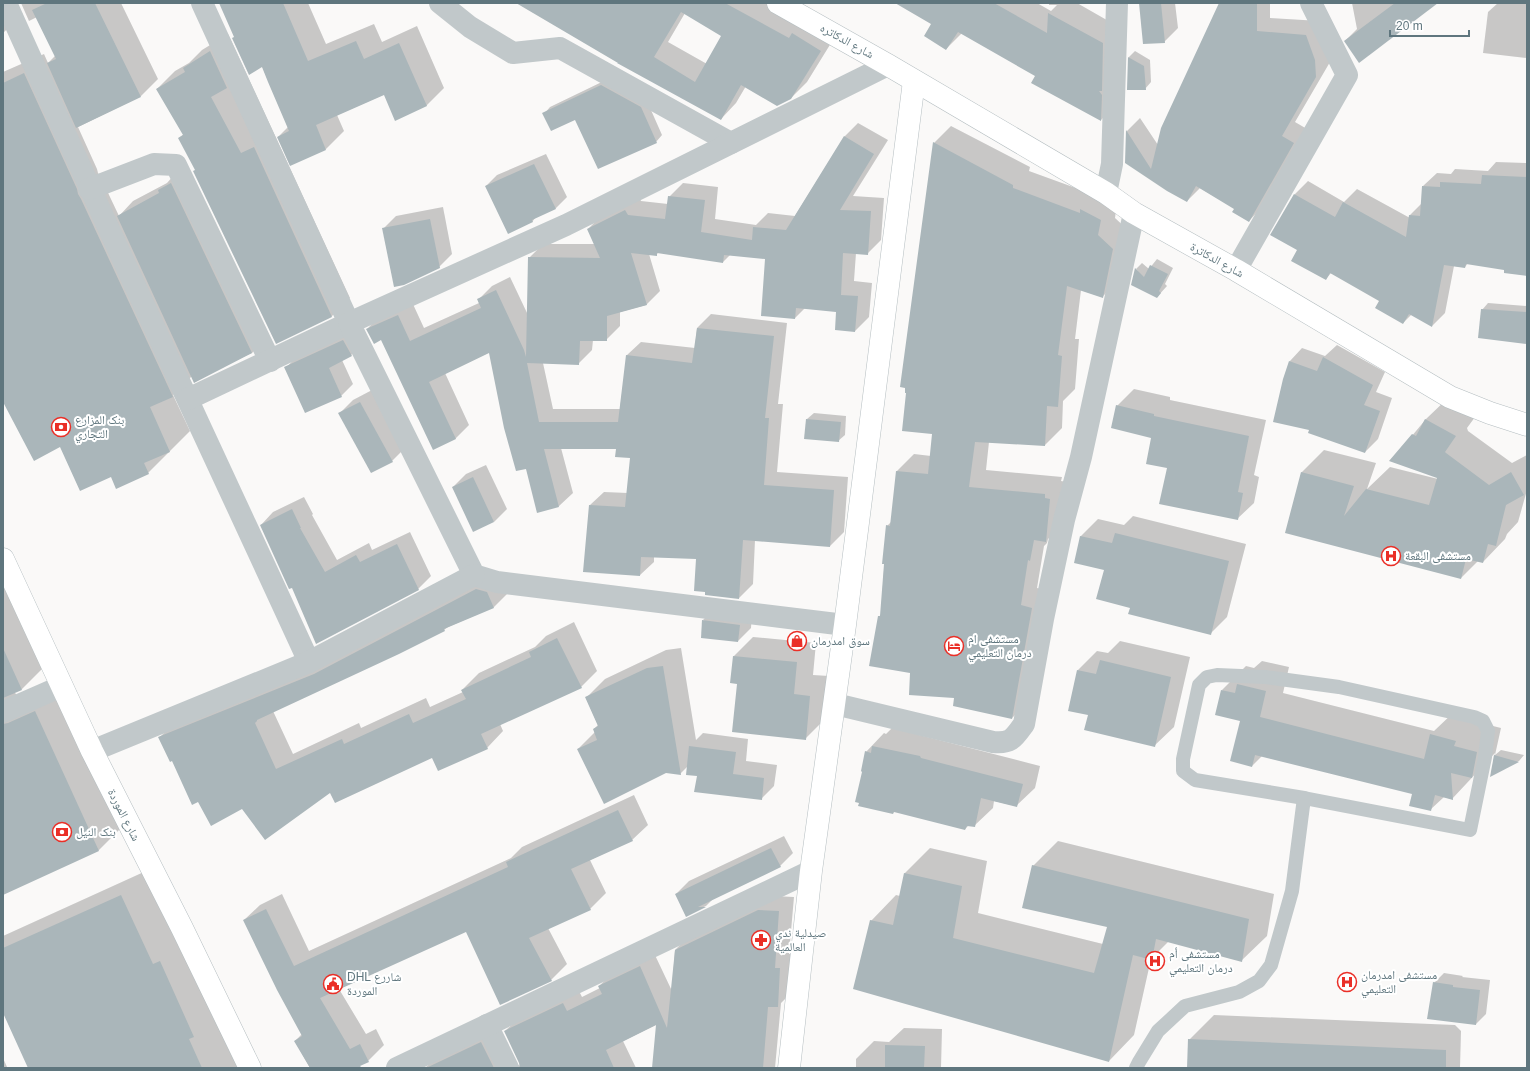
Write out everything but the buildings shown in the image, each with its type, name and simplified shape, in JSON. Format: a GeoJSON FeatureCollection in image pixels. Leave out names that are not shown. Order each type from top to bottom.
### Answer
{"type":"FeatureCollection","features":[{"type":"Feature","properties":{"kind":"street"},"geometry":{"type":"LineString","coordinates":[[6,3],[89,188],[308,662]]}},
{"type":"Feature","properties":{"kind":"street"},"geometry":{"type":"LineString","coordinates":[[202,3],[349,323],[474,576]]}},
{"type":"Feature","properties":{"kind":"street"},"geometry":{"type":"LineString","coordinates":[[440,3],[470,28],[513,53],[560,48],[730,143]]}},
{"type":"Feature","properties":{"kind":"street","name":"شارع الدكاتره"},"geometry":{"type":"LineString","coordinates":[[778,3],[914,81]]}},
{"type":"Feature","properties":{"kind":"street"},"geometry":{"type":"LineString","coordinates":[[1106,194],[1112,164],[1117,3]]}},
{"type":"Feature","properties":{"kind":"street"},"geometry":{"type":"LineString","coordinates":[[1236,270],[1347,75],[1311,3]]}},
{"type":"Feature","properties":{"kind":"street"},"geometry":{"type":"LineString","coordinates":[[188,400],[349,323],[566,225],[888,65]]}},
{"type":"Feature","properties":{"kind":"street"},"geometry":{"type":"LineString","coordinates":[[789,1068],[811,871],[835,704],[914,81]]}},
{"type":"Feature","properties":{"kind":"street","name":"شارع الدكاترة"},"geometry":{"type":"LineString","coordinates":[[914,81],[1106,194],[1134,213],[1236,270],[1450,397],[1490,414],[1527,425]]}},
{"type":"Feature","properties":{"kind":"street"},"geometry":{"type":"LineString","coordinates":[[89,188],[154,164],[176,165],[270,361]]}},
{"type":"Feature","properties":{"kind":"street"},"geometry":{"type":"LineString","coordinates":[[835,704],[1005,743],[1014,738],[1024,724],[1043,618],[1063,528],[1081,457],[1134,213]]}},
{"type":"Feature","properties":{"kind":"street","name":"شارع الموردة"},"geometry":{"type":"LineString","coordinates":[[3,559],[92,751],[182,928],[250,1068]]}},
{"type":"Feature","properties":{"kind":"street"},"geometry":{"type":"LineString","coordinates":[[92,751],[308,662],[474,576],[497,582],[845,625]]}},
{"type":"Feature","properties":{"kind":"street"},"geometry":{"type":"LineString","coordinates":[[3,712],[62,686]]}},
{"type":"Feature","properties":{"kind":"street"},"geometry":{"type":"LineString","coordinates":[[397,1068],[811,871]]}},
{"type":"Feature","properties":{"kind":"street"},"geometry":{"type":"LineString","coordinates":[[487,1025],[508,1068]]}},
{"type":"Feature","properties":{"kind":"lane"},"geometry":{"type":"LineString","coordinates":[[1216,675],[1265,676],[1339,687],[1474,717],[1483,721],[1488,732],[1484,768],[1470,830],[1304,798],[1195,780],[1183,771],[1183,759],[1199,685],[1207,677],[1216,675]]}},
{"type":"Feature","properties":{"kind":"lane"},"geometry":{"type":"LineString","coordinates":[[1136,1068],[1158,1031],[1185,1006],[1239,992],[1259,981],[1271,966],[1292,891],[1304,798]]}},
{"type":"Feature","properties":{"kind":"place","name":"بنک المزارع التجاري"},"geometry":{"type":"Point","coordinates":[61,427]}},
{"type":"Feature","properties":{"kind":"place","name":"مستشفى البقعة"},"geometry":{"type":"Point","coordinates":[1391,556]}},
{"type":"Feature","properties":{"kind":"place","name":"سوق امدرمان"},"geometry":{"type":"Point","coordinates":[797,641]}},
{"type":"Feature","properties":{"kind":"place","name":"مستشفى ام درمان التعليمي"},"geometry":{"type":"Point","coordinates":[954,646]}},
{"type":"Feature","properties":{"kind":"place","name":"بنک النيل"},"geometry":{"type":"Point","coordinates":[62,832]}},
{"type":"Feature","properties":{"kind":"place","name":"صيدلية ندي العالمية"},"geometry":{"type":"Point","coordinates":[761,940]}},
{"type":"Feature","properties":{"kind":"place","name":"مستشفى أم درمان التعليمي"},"geometry":{"type":"Point","coordinates":[1155,961]}},
{"type":"Feature","properties":{"kind":"place","name":"مستشفى امدرمان التعليمي"},"geometry":{"type":"Point","coordinates":[1347,982]}},
{"type":"Feature","properties":{"kind":"place","name":"DHL شاررع الموردة"},"geometry":{"type":"Point","coordinates":[333,984]}}]}
